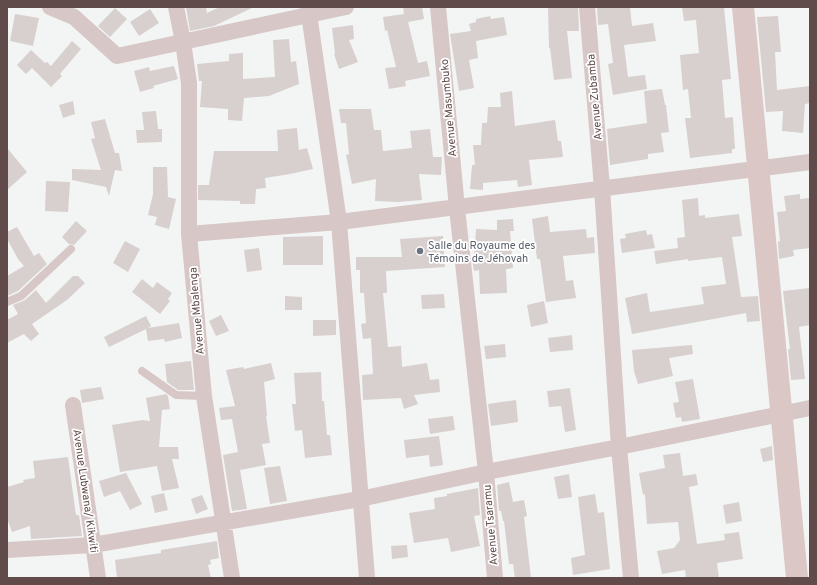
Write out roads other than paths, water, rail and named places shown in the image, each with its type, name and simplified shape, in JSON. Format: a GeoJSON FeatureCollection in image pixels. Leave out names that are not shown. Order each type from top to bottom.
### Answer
{"type":"FeatureCollection","features":[{"type":"Feature","properties":{"kind":"street"},"geometry":{"type":"LineString","coordinates":[[50,7],[74,12],[117,56],[183,42],[308,11],[346,7]]}},
{"type":"Feature","properties":{"kind":"street","name":"Avenue Mbalenga"},"geometry":{"type":"LineString","coordinates":[[176,7],[189,83],[189,234],[204,396],[232,578]]}},
{"type":"Feature","properties":{"kind":"street","name":"Avenue Masumbuko"},"geometry":{"type":"LineString","coordinates":[[438,7],[457,208],[486,472]]}},
{"type":"Feature","properties":{"kind":"street","name":"Avenue Zubamba"},"geometry":{"type":"LineString","coordinates":[[586,7],[602,188],[619,447],[631,578]]}},
{"type":"Feature","properties":{"kind":"street"},"geometry":{"type":"LineString","coordinates":[[743,7],[797,578]]}},
{"type":"Feature","properties":{"kind":"street"},"geometry":{"type":"LineString","coordinates":[[308,11],[340,222],[367,578]]}},
{"type":"Feature","properties":{"kind":"street"},"geometry":{"type":"LineString","coordinates":[[189,234],[340,222],[810,162]]}},
{"type":"Feature","properties":{"kind":"street","name":"Avenue Lubwana/ Kikwiti"},"geometry":{"type":"LineString","coordinates":[[73,405],[98,578]]}},
{"type":"Feature","properties":{"kind":"street"},"geometry":{"type":"LineString","coordinates":[[7,550],[93,545],[360,499],[486,472],[619,447],[810,408]]}},
{"type":"Feature","properties":{"kind":"street","name":"Avenue Tsaramu"},"geometry":{"type":"LineString","coordinates":[[486,472],[495,578]]}},
{"type":"Feature","properties":{"kind":"lane"},"geometry":{"type":"LineString","coordinates":[[7,302],[21,296],[71,249]]}},
{"type":"Feature","properties":{"kind":"lane"},"geometry":{"type":"LineString","coordinates":[[142,371],[176,395],[204,396]]}},
{"type":"Feature","properties":{"kind":"place","name":"Salle du Royaume des Témoins de Jéhovah"},"geometry":{"type":"Point","coordinates":[420,251]}}]}
